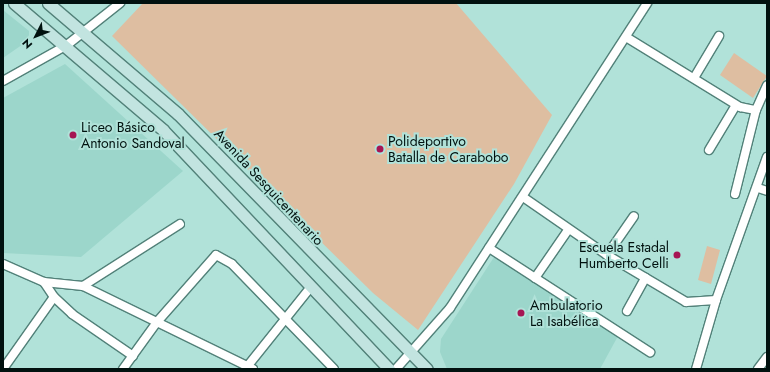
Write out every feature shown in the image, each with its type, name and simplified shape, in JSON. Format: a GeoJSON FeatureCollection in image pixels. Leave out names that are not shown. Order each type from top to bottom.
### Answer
{"type":"FeatureCollection","features":[{"type":"Feature","properties":{"kind":"main road"},"geometry":{"type":"LineString","coordinates":[[14,3],[67,45],[195,162],[389,369]]}},
{"type":"Feature","properties":{"kind":"main road","name":"Avenida Sesquicentenario"},"geometry":{"type":"LineString","coordinates":[[48,3],[84,32],[216,151],[427,369]]}},
{"type":"Feature","properties":{"kind":"street"},"geometry":{"type":"LineString","coordinates":[[3,81],[67,45],[120,3]]}},
{"type":"Feature","properties":{"kind":"street"},"geometry":{"type":"LineString","coordinates":[[396,369],[412,353],[450,308],[647,3]]}},
{"type":"Feature","properties":{"kind":"street"},"geometry":{"type":"LineString","coordinates":[[694,78],[719,36]]}},
{"type":"Feature","properties":{"kind":"street"},"geometry":{"type":"LineString","coordinates":[[626,37],[736,105],[756,110]]}},
{"type":"Feature","properties":{"kind":"street"},"geometry":{"type":"LineString","coordinates":[[735,194],[756,110],[767,85]]}},
{"type":"Feature","properties":{"kind":"street"},"geometry":{"type":"LineString","coordinates":[[709,150],[736,105]]}},
{"type":"Feature","properties":{"kind":"street"},"geometry":{"type":"LineString","coordinates":[[696,369],[716,300],[758,188],[767,157]]}},
{"type":"Feature","properties":{"kind":"street"},"geometry":{"type":"LineString","coordinates":[[758,188],[767,191]]}},
{"type":"Feature","properties":{"kind":"street"},"geometry":{"type":"LineString","coordinates":[[523,197],[568,230],[607,255],[691,303],[716,300]]}},
{"type":"Feature","properties":{"kind":"street"},"geometry":{"type":"LineString","coordinates":[[607,255],[634,216]]}},
{"type":"Feature","properties":{"kind":"street"},"geometry":{"type":"LineString","coordinates":[[83,286],[180,224]]}},
{"type":"Feature","properties":{"kind":"street"},"geometry":{"type":"LineString","coordinates":[[535,278],[568,230]]}},
{"type":"Feature","properties":{"kind":"street"},"geometry":{"type":"LineString","coordinates":[[489,248],[650,352]]}},
{"type":"Feature","properties":{"kind":"street"},"geometry":{"type":"LineString","coordinates":[[123,369],[157,322],[216,255],[232,264],[285,316],[334,369]]}},
{"type":"Feature","properties":{"kind":"street"},"geometry":{"type":"LineString","coordinates":[[3,264],[44,282],[83,286],[249,368],[285,316],[311,287]]}},
{"type":"Feature","properties":{"kind":"street"},"geometry":{"type":"LineString","coordinates":[[627,311],[645,278]]}},
{"type":"Feature","properties":{"kind":"street"},"geometry":{"type":"LineString","coordinates":[[44,282],[54,297],[133,356]]}},
{"type":"Feature","properties":{"kind":"street"},"geometry":{"type":"LineString","coordinates":[[3,369],[54,297]]}},
{"type":"Feature","properties":{"kind":"street"},"geometry":{"type":"LineString","coordinates":[[758,369],[767,357]]}},
{"type":"Feature","properties":{"kind":"shaded area","name":"Polideportivo Batalla de Carabobo"},"geometry":{"type":"Polygon","coordinates":[[[143,3],[456,3],[552,115],[514,184],[418,330],[373,293],[112,36],[143,3]]]}},
{"type":"Feature","properties":{"kind":"shaded area"},"geometry":{"type":"Polygon","coordinates":[[[3,10],[29,31],[29,40],[3,58],[3,10]]]}},
{"type":"Feature","properties":{"kind":"shaded area"},"geometry":{"type":"Polygon","coordinates":[[[734,53],[767,76],[753,98],[720,75],[734,53]]]}},
{"type":"Feature","properties":{"kind":"shaded area","name":"Liceo Básico Antonio Sandoval"},"geometry":{"type":"Polygon","coordinates":[[[65,64],[183,171],[81,257],[3,253],[3,98],[65,64]]]}},
{"type":"Feature","properties":{"kind":"shaded area"},"geometry":{"type":"Polygon","coordinates":[[[707,246],[720,250],[711,284],[698,280],[707,246]]]}},
{"type":"Feature","properties":{"kind":"shaded area","name":"Ambulatorio La Isabélica"},"geometry":{"type":"Polygon","coordinates":[[[496,254],[618,336],[600,369],[447,369],[440,352],[441,339],[496,254]]]}},
{"type":"Feature","properties":{"kind":"place","name":"Liceo Básico Antonio Sandoval"},"geometry":{"type":"Point","coordinates":[73,135]}},
{"type":"Feature","properties":{"kind":"place","name":"Polideportivo Batalla de Carabobo"},"geometry":{"type":"Point","coordinates":[380,149]}},
{"type":"Feature","properties":{"kind":"place","name":"Escuela Estadal Humberto Celli"},"geometry":{"type":"Point","coordinates":[677,255]}},
{"type":"Feature","properties":{"kind":"place","name":"Ambulatorio La Isabélica"},"geometry":{"type":"Point","coordinates":[521,313]}}]}
